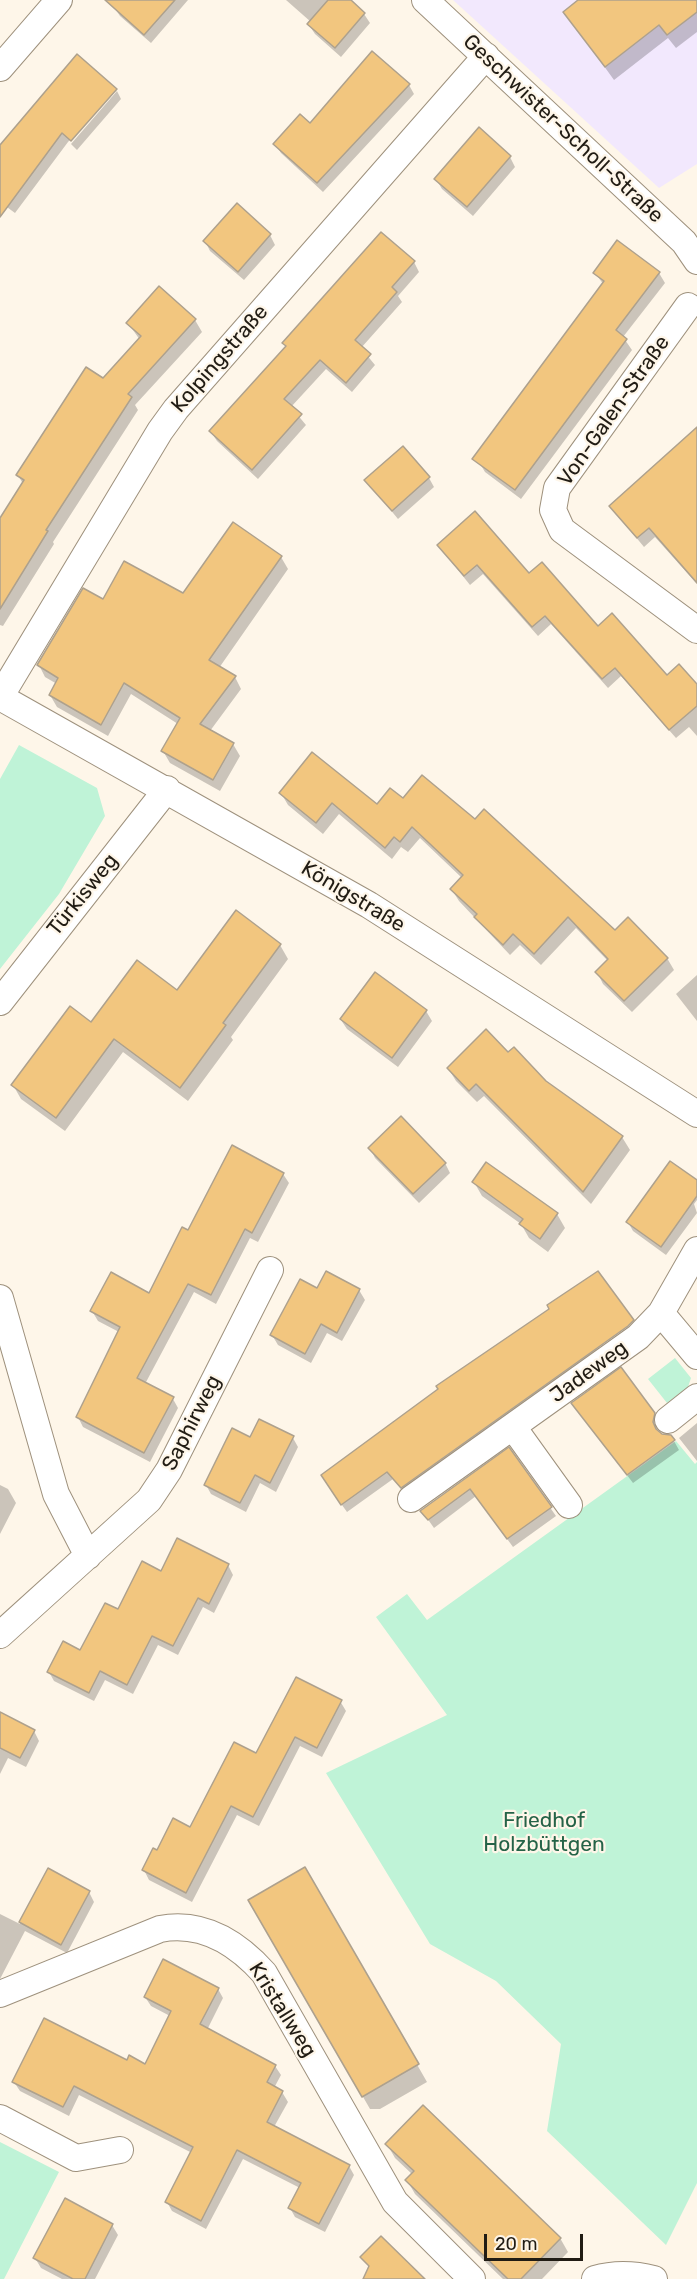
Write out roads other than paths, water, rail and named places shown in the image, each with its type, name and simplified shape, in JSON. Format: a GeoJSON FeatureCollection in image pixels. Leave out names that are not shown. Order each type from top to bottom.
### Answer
{"type":"FeatureCollection","features":[{"type":"Feature","properties":{"kind":"street"},"geometry":{"type":"LineString","coordinates":[[0,68],[59,0]]}},
{"type":"Feature","properties":{"kind":"street","name":"Geschwister-Scholl-Straße"},"geometry":{"type":"LineString","coordinates":[[425,0],[684,243],[697,261]]}},
{"type":"Feature","properties":{"kind":"street","name":"Kolpingstraße"},"geometry":{"type":"LineString","coordinates":[[0,697],[160,431],[176,409],[486,56]]}},
{"type":"Feature","properties":{"kind":"street","name":"Von-Galen-Straße"},"geometry":{"type":"LineString","coordinates":[[694,302],[557,488],[552,510],[562,530],[697,630]]}},
{"type":"Feature","properties":{"kind":"street","name":"Königstraße"},"geometry":{"type":"LineString","coordinates":[[0,697],[167,789],[369,905],[697,1114]]}},
{"type":"Feature","properties":{"kind":"street","name":"Türkisweg"},"geometry":{"type":"LineString","coordinates":[[0,1002],[167,789]]}},
{"type":"Feature","properties":{"kind":"street","name":"Jadeweg"},"geometry":{"type":"LineString","coordinates":[[411,1499],[638,1337],[661,1313],[697,1251]]}},
{"type":"Feature","properties":{"kind":"street","name":"Saphirweg"},"geometry":{"type":"LineString","coordinates":[[0,1635],[149,1500],[169,1470],[270,1270]]}},
{"type":"Feature","properties":{"kind":"street"},"geometry":{"type":"LineString","coordinates":[[0,1298],[56,1494],[88,1556]]}},
{"type":"Feature","properties":{"kind":"street"},"geometry":{"type":"LineString","coordinates":[[661,1313],[697,1356]]}},
{"type":"Feature","properties":{"kind":"street"},"geometry":{"type":"LineString","coordinates":[[668,1420],[697,1397]]}},
{"type":"Feature","properties":{"kind":"street"},"geometry":{"type":"LineString","coordinates":[[513,1427],[569,1505]]}},
{"type":"Feature","properties":{"kind":"street","name":"Kristallweg"},"geometry":{"type":"LineString","coordinates":[[0,1994],[160,1929],[175,1926],[195,1929],[215,1935],[235,1946],[264,1973],[395,2202],[472,2279]]}},
{"type":"Feature","properties":{"kind":"street"},"geometry":{"type":"LineString","coordinates":[[0,2118],[76,2158],[120,2150]]}},
{"type":"Feature","properties":{"kind":"street"},"geometry":{"type":"LineString","coordinates":[[595,2279],[607,2275],[631,2275],[654,2279]]}},
{"type":"Feature","properties":{"kind":"park label","name":"Friedhof Holzbüttgen"},"geometry":{"type":"Point","coordinates":[544,1833]}}]}
